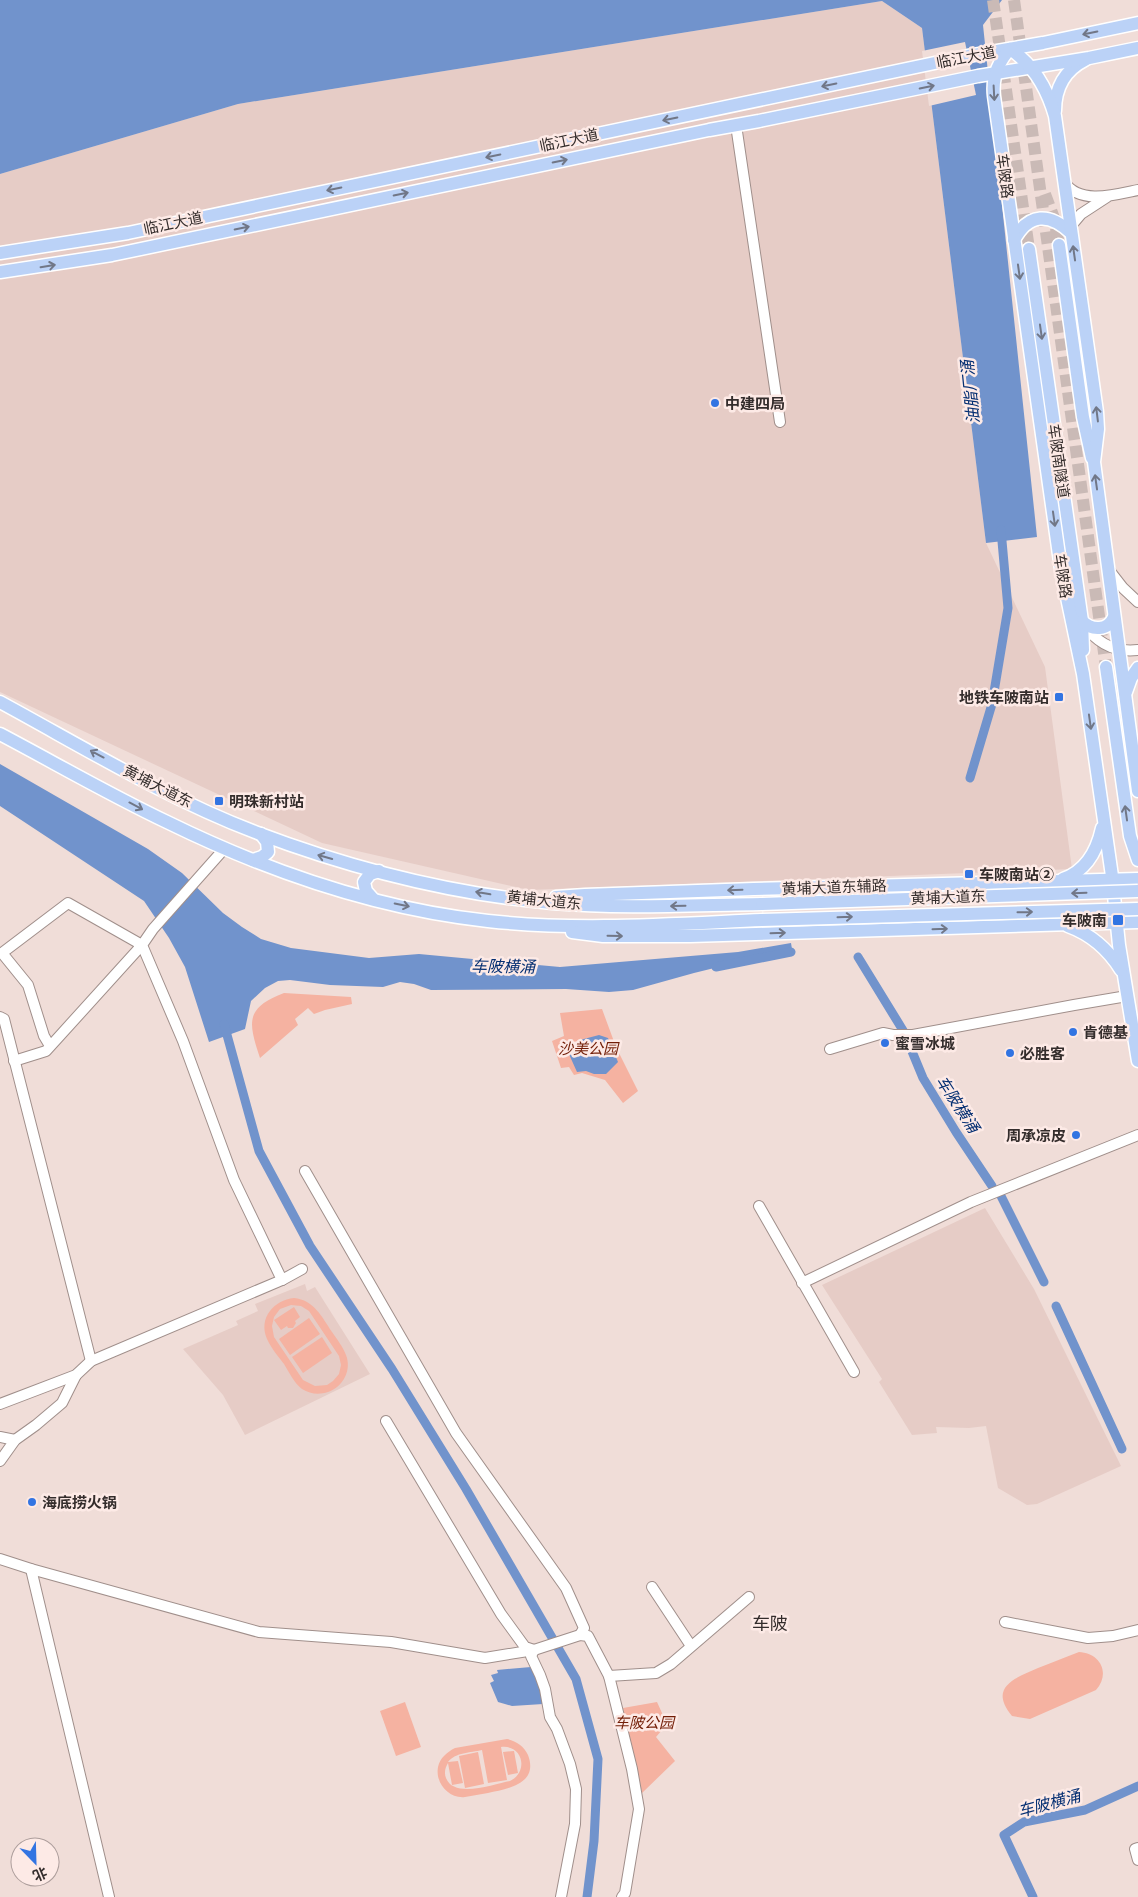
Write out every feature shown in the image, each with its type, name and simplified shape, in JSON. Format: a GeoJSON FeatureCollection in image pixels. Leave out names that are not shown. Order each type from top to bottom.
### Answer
{"type":"FeatureCollection","features":[{"type":"Feature","properties":{"kind":"main road","name":"临江大道"},"geometry":{"type":"LineString","coordinates":[[0,253],[105,237],[968,56],[1138,23]]}},
{"type":"Feature","properties":{"kind":"main road","name":"临江大道"},"geometry":{"type":"LineString","coordinates":[[0,272],[74,262],[972,77],[1138,48]]}},
{"type":"Feature","properties":{"kind":"main road"},"geometry":{"type":"LineString","coordinates":[[1010,49],[1031,67],[1044,87],[1055,116]]}},
{"type":"Feature","properties":{"kind":"main road","name":"车陂路"},"geometry":{"type":"LineString","coordinates":[[1010,49],[1003,57],[996,73],[994,96],[1061,569],[1083,674],[1104,817],[1116,923],[1138,1061]]}},
{"type":"Feature","properties":{"kind":"main road"},"geometry":{"type":"LineString","coordinates":[[1089,58],[1074,67],[1061,81],[1056,99],[1055,116],[1098,420],[1094,462]]}},
{"type":"Feature","properties":{"kind":"main road"},"geometry":{"type":"LineString","coordinates":[[435,168],[431,178],[434,184],[439,186]]}},
{"type":"Feature","properties":{"kind":"main road"},"geometry":{"type":"LineString","coordinates":[[215,214],[221,217],[224,222],[220,232]]}},
{"type":"Feature","properties":{"kind":"main road"},"geometry":{"type":"LineString","coordinates":[[1014,240],[1023,226],[1032,220],[1041,218],[1056,222],[1071,230]]}},
{"type":"Feature","properties":{"kind":"main road"},"geometry":{"type":"LineString","coordinates":[[1059,245],[1083,416],[1094,462],[1138,790]]}},
{"type":"Feature","properties":{"kind":"main road","name":"车陂南隧道"},"geometry":{"type":"LineString","coordinates":[[1029,249],[1082,621],[1083,674]]}},
{"type":"Feature","properties":{"kind":"main road"},"geometry":{"type":"LineString","coordinates":[[1082,621],[1090,627],[1100,628],[1109,624],[1114,617]]}},
{"type":"Feature","properties":{"kind":"main road"},"geometry":{"type":"LineString","coordinates":[[1106,667],[1130,836],[1138,860]]}},
{"type":"Feature","properties":{"kind":"main road"},"geometry":{"type":"LineString","coordinates":[[1125,697],[1128,684],[1138,668]]}},
{"type":"Feature","properties":{"kind":"main road","name":"黄埔大道东"},"geometry":{"type":"LineString","coordinates":[[0,702],[160,788],[204,810],[261,834],[312,853],[379,872],[531,901],[611,906],[762,904],[1133,891]]}},
{"type":"Feature","properties":{"kind":"main road","name":"黄埔大道东"},"geometry":{"type":"LineString","coordinates":[[0,734],[164,821],[224,849],[295,876],[373,898],[485,920],[532,924],[601,926],[1134,909]]}},
{"type":"Feature","properties":{"kind":"main road"},"geometry":{"type":"LineString","coordinates":[[1039,924],[1047,913],[1048,903],[1041,882],[1070,876],[1089,861],[1100,840],[1104,817]]}},
{"type":"Feature","properties":{"kind":"main road"},"geometry":{"type":"LineString","coordinates":[[253,860],[262,857],[268,852],[267,842],[261,834]]}},
{"type":"Feature","properties":{"kind":"main road"},"geometry":{"type":"LineString","coordinates":[[373,898],[366,891],[364,882],[370,874],[379,872]]}},
{"type":"Feature","properties":{"kind":"main road","name":"黄埔大道东辅路"},"geometry":{"type":"LineString","coordinates":[[531,901],[585,895],[1138,879]]}},
{"type":"Feature","properties":{"kind":"main road"},"geometry":{"type":"LineString","coordinates":[[990,883],[998,893],[1000,906],[997,916],[990,926]]}},
{"type":"Feature","properties":{"kind":"main road"},"geometry":{"type":"LineString","coordinates":[[532,924],[581,934],[639,936],[1138,922]]}},
{"type":"Feature","properties":{"kind":"main road"},"geometry":{"type":"LineString","coordinates":[[1064,924],[1078,930],[1098,943],[1124,975]]}},
{"type":"Feature","properties":{"kind":"main road"},"geometry":{"type":"LineString","coordinates":[[1127,996],[1132,989],[1138,986]]}},
{"type":"Feature","properties":{"kind":"street"},"geometry":{"type":"LineString","coordinates":[[736,125],[780,422]]}},
{"type":"Feature","properties":{"kind":"street"},"geometry":{"type":"LineString","coordinates":[[1064,182],[1071,190],[1092,196],[1113,195],[1138,190]]}},
{"type":"Feature","properties":{"kind":"street"},"geometry":{"type":"LineString","coordinates":[[1071,230],[1077,218],[1087,209],[1113,195]]}},
{"type":"Feature","properties":{"kind":"street"},"geometry":{"type":"LineString","coordinates":[[1108,568],[1123,588],[1138,602]]}},
{"type":"Feature","properties":{"kind":"street"},"geometry":{"type":"LineString","coordinates":[[1082,621],[1098,638],[1119,651],[1138,650]]}},
{"type":"Feature","properties":{"kind":"street"},"geometry":{"type":"LineString","coordinates":[[14,1061],[46,1051],[142,945],[153,929],[224,849]]}},
{"type":"Feature","properties":{"kind":"street"},"geometry":{"type":"LineString","coordinates":[[50,1046],[44,1036],[28,985],[2,953],[68,903],[142,945],[183,1041],[234,1180],[282,1280]]}},
{"type":"Feature","properties":{"kind":"street"},"geometry":{"type":"LineString","coordinates":[[830,1049],[883,1033],[893,1036],[913,1035],[1074,1004],[1127,996]]}},
{"type":"Feature","properties":{"kind":"street"},"geometry":{"type":"LineString","coordinates":[[0,1017],[4,1019],[91,1362]]}},
{"type":"Feature","properties":{"kind":"street"},"geometry":{"type":"LineString","coordinates":[[802,1282],[971,1202],[1138,1135]]}},
{"type":"Feature","properties":{"kind":"street"},"geometry":{"type":"LineString","coordinates":[[305,1171],[456,1433],[566,1588],[584,1628],[580,1636]]}},
{"type":"Feature","properties":{"kind":"street"},"geometry":{"type":"LineString","coordinates":[[759,1206],[854,1372]]}},
{"type":"Feature","properties":{"kind":"street"},"geometry":{"type":"LineString","coordinates":[[0,1404],[76,1374],[91,1362],[282,1280],[302,1269]]}},
{"type":"Feature","properties":{"kind":"street"},"geometry":{"type":"LineString","coordinates":[[0,1460],[15,1440],[62,1403],[76,1374]]}},
{"type":"Feature","properties":{"kind":"street"},"geometry":{"type":"LineString","coordinates":[[386,1421],[501,1614],[525,1647],[534,1650]]}},
{"type":"Feature","properties":{"kind":"street"},"geometry":{"type":"LineString","coordinates":[[0,1436],[15,1440]]}},
{"type":"Feature","properties":{"kind":"street"},"geometry":{"type":"LineString","coordinates":[[0,1559],[259,1632],[391,1642],[484,1658],[534,1650],[580,1636],[588,1636],[609,1676],[632,1768],[639,1809],[624,1896]]}},
{"type":"Feature","properties":{"kind":"street"},"geometry":{"type":"LineString","coordinates":[[31,1569],[109,1897]]}},
{"type":"Feature","properties":{"kind":"street"},"geometry":{"type":"LineString","coordinates":[[652,1587],[691,1646]]}},
{"type":"Feature","properties":{"kind":"street"},"geometry":{"type":"LineString","coordinates":[[609,1676],[656,1673],[671,1664],[749,1597]]}},
{"type":"Feature","properties":{"kind":"street"},"geometry":{"type":"LineString","coordinates":[[1006,1622],[1088,1638],[1113,1636],[1138,1630]]}},
{"type":"Feature","properties":{"kind":"street"},"geometry":{"type":"LineString","coordinates":[[534,1650],[531,1656],[540,1675],[550,1717],[557,1729],[570,1764],[576,1789],[575,1824],[561,1897]]}},
{"type":"Feature","properties":{"kind":"street"},"geometry":{"type":"LineString","coordinates":[[1138,1848],[1135,1849],[1138,1860]]}},
{"type":"Feature","properties":{"kind":"shaded area"},"geometry":{"type":"Polygon","coordinates":[[[882,1],[922,28],[986,543],[1045,667],[1072,869],[529,890],[322,843],[0,692],[0,174],[238,104],[882,1]]]}},
{"type":"Feature","properties":{"kind":"shaded area"},"geometry":{"type":"Polygon","coordinates":[[[985,1208],[1034,1289],[1121,1466],[1037,1504],[1027,1505],[998,1488],[986,1426],[969,1428],[936,1427],[937,1433],[912,1435],[879,1382],[882,1379],[822,1285],[985,1208]]]}},
{"type":"Feature","properties":{"kind":"shaded area"},"geometry":{"type":"Polygon","coordinates":[[[305,1284],[307,1291],[315,1287],[370,1374],[245,1435],[223,1395],[183,1349],[238,1325],[236,1321],[258,1311],[255,1304],[305,1284]]]}},
{"type":"Feature","properties":{"kind":"green space"},"geometry":{"type":"Polygon","coordinates":[[[284,993],[351,997],[352,1004],[314,1014],[308,1008],[295,1019],[298,1025],[260,1058],[253,1035],[253,1018],[262,1004],[284,993]]]}},
{"type":"Feature","properties":{"kind":"green space","name":"沙美公园"},"geometry":{"type":"Polygon","coordinates":[[[602,1009],[616,1047],[638,1091],[623,1103],[605,1080],[582,1073],[574,1075],[569,1067],[561,1068],[552,1041],[564,1036],[560,1013],[602,1009]]]}},
{"type":"Feature","properties":{"kind":"green space"},"geometry":{"type":"Polygon","coordinates":[[[287,1299],[301,1299],[317,1310],[343,1349],[348,1361],[347,1372],[342,1382],[333,1390],[318,1394],[308,1392],[299,1387],[267,1339],[265,1331],[266,1317],[274,1306],[287,1299]],[[291,1305],[280,1309],[274,1317],[272,1326],[274,1337],[303,1380],[315,1386],[327,1385],[339,1374],[341,1365],[339,1356],[309,1311],[301,1306],[291,1305]]]}},
{"type":"Feature","properties":{"kind":"green space"},"geometry":{"type":"Polygon","coordinates":[[[294,1307],[300,1317],[295,1321],[296,1323],[293,1328],[288,1328],[287,1326],[281,1330],[274,1320],[294,1307]]]}},
{"type":"Feature","properties":{"kind":"green space"},"geometry":{"type":"Polygon","coordinates":[[[309,1318],[320,1334],[290,1355],[279,1339],[309,1318]]]}},
{"type":"Feature","properties":{"kind":"green space"},"geometry":{"type":"Polygon","coordinates":[[[322,1337],[332,1353],[303,1373],[292,1357],[322,1337]]]}},
{"type":"Feature","properties":{"kind":"green space"},"geometry":{"type":"Polygon","coordinates":[[[1079,1652],[1093,1656],[1101,1665],[1103,1677],[1096,1690],[1030,1719],[1012,1716],[1005,1706],[1003,1698],[1007,1685],[1029,1672],[1079,1652]]]}},
{"type":"Feature","properties":{"kind":"green space"},"geometry":{"type":"Polygon","coordinates":[[[405,1702],[421,1747],[396,1756],[380,1711],[405,1702]]]}},
{"type":"Feature","properties":{"kind":"green space","name":"车陂公园"},"geometry":{"type":"Polygon","coordinates":[[[657,1702],[667,1724],[656,1737],[675,1761],[642,1793],[623,1708],[657,1702]]]}},
{"type":"Feature","properties":{"kind":"green space"},"geometry":{"type":"Polygon","coordinates":[[[510,1740],[519,1744],[528,1755],[529,1773],[525,1779],[512,1787],[459,1797],[444,1789],[438,1773],[438,1767],[442,1758],[455,1748],[510,1740]],[[501,1747],[507,1780],[488,1783],[482,1750],[455,1756],[448,1762],[458,1761],[463,1783],[452,1785],[448,1763],[445,1770],[446,1778],[450,1784],[457,1788],[466,1789],[510,1781],[520,1771],[521,1760],[519,1754],[508,1747],[501,1747]]]}},
{"type":"Feature","properties":{"kind":"green space"},"geometry":{"type":"Polygon","coordinates":[[[514,1751],[518,1773],[508,1775],[503,1752],[514,1751]]]}},
{"type":"Feature","properties":{"kind":"green space"},"geometry":{"type":"Polygon","coordinates":[[[478,1752],[484,1784],[465,1788],[459,1756],[478,1752]]]}},
{"type":"Feature","properties":{"kind":"water"},"geometry":{"type":"Polygon","coordinates":[[[0,0],[1002,0],[983,25],[1037,537],[986,543],[922,28],[882,1],[238,104],[0,174],[0,0]]]}},
{"type":"Feature","properties":{"kind":"water"},"geometry":{"type":"Polygon","coordinates":[[[0,764],[148,849],[182,873],[223,913],[242,927],[261,939],[291,948],[369,958],[419,954],[560,967],[738,952],[791,943],[792,949],[633,990],[609,992],[566,989],[431,990],[414,984],[400,982],[383,987],[330,985],[290,980],[278,981],[265,988],[251,1001],[245,1029],[209,1042],[185,967],[169,938],[144,901],[0,806],[0,764]]]}},
{"type":"Feature","properties":{"kind":"water"},"geometry":{"type":"Polygon","coordinates":[[[599,1035],[608,1038],[618,1062],[606,1074],[594,1074],[586,1071],[577,1072],[568,1052],[580,1040],[599,1035]]]}},
{"type":"Feature","properties":{"kind":"water"},"geometry":{"type":"Polygon","coordinates":[[[531,1667],[538,1677],[543,1704],[512,1706],[498,1702],[490,1683],[494,1681],[491,1675],[498,1673],[497,1670],[531,1667]]]}},
{"type":"Feature","properties":{"kind":"pier"},"geometry":{"type":"Polygon","coordinates":[[[965,42],[976,95],[929,106],[922,51],[965,42]]]}},
{"type":"Feature","properties":{"kind":"waterway","name":"油脂厂涌"},"geometry":{"type":"LineString","coordinates":[[970,778],[992,704],[1008,608],[1001,530]]}},
{"type":"Feature","properties":{"kind":"waterway","name":"车陂横涌"},"geometry":{"type":"LineString","coordinates":[[716,967],[791,952]]}},
{"type":"Feature","properties":{"kind":"waterway","name":"车陂横涌"},"geometry":{"type":"LineString","coordinates":[[858,957],[904,1032],[923,1078],[992,1186]]}},
{"type":"Feature","properties":{"kind":"waterway"},"geometry":{"type":"LineString","coordinates":[[224,1024],[259,1151],[310,1246],[392,1369],[466,1489],[576,1679],[598,1759],[594,1841],[587,1897]]}},
{"type":"Feature","properties":{"kind":"waterway","name":"车陂横涌"},"geometry":{"type":"LineString","coordinates":[[1001,1196],[1044,1282]]}},
{"type":"Feature","properties":{"kind":"waterway","name":"车陂横涌"},"geometry":{"type":"LineString","coordinates":[[1056,1306],[1122,1449]]}},
{"type":"Feature","properties":{"kind":"waterway","name":"车陂横涌"},"geometry":{"type":"LineString","coordinates":[[1033,1897],[1004,1835],[1024,1822],[1085,1810],[1138,1786]]}},
{"type":"Feature","properties":{"kind":"tunnel"},"geometry":{"type":"LineString","coordinates":[[993,0],[1029,249]]}},
{"type":"Feature","properties":{"kind":"tunnel"},"geometry":{"type":"LineString","coordinates":[[1014,0],[1106,667]]}},
{"type":"Feature","properties":{"kind":"tunnel"},"geometry":{"type":"LineString","coordinates":[[1045,194],[1054,218],[1059,245]]}},
{"type":"Feature","properties":{"kind":"place","name":"中建四局"},"geometry":{"type":"Point","coordinates":[715,403]}},
{"type":"Feature","properties":{"kind":"place","name":"地铁车陂南站"},"geometry":{"type":"Point","coordinates":[1059,697]}},
{"type":"Feature","properties":{"kind":"place","name":"明珠新村站"},"geometry":{"type":"Point","coordinates":[219,801]}},
{"type":"Feature","properties":{"kind":"place","name":"车陂南站②"},"geometry":{"type":"Point","coordinates":[969,874]}},
{"type":"Feature","properties":{"kind":"place","name":"车陂南"},"geometry":{"type":"Point","coordinates":[1118,920]}},
{"type":"Feature","properties":{"kind":"place","name":"肯德基"},"geometry":{"type":"Point","coordinates":[1073,1032]}},
{"type":"Feature","properties":{"kind":"place","name":"蜜雪冰城"},"geometry":{"type":"Point","coordinates":[885,1043]}},
{"type":"Feature","properties":{"kind":"place","name":"必胜客"},"geometry":{"type":"Point","coordinates":[1010,1053]}},
{"type":"Feature","properties":{"kind":"place","name":"周承凉皮"},"geometry":{"type":"Point","coordinates":[1076,1135]}},
{"type":"Feature","properties":{"kind":"place","name":"海底捞火锅"},"geometry":{"type":"Point","coordinates":[32,1502]}},
{"type":"Feature","properties":{"kind":"district","name":"车陂"},"geometry":{"type":"Point","coordinates":[770,1623]}}]}
